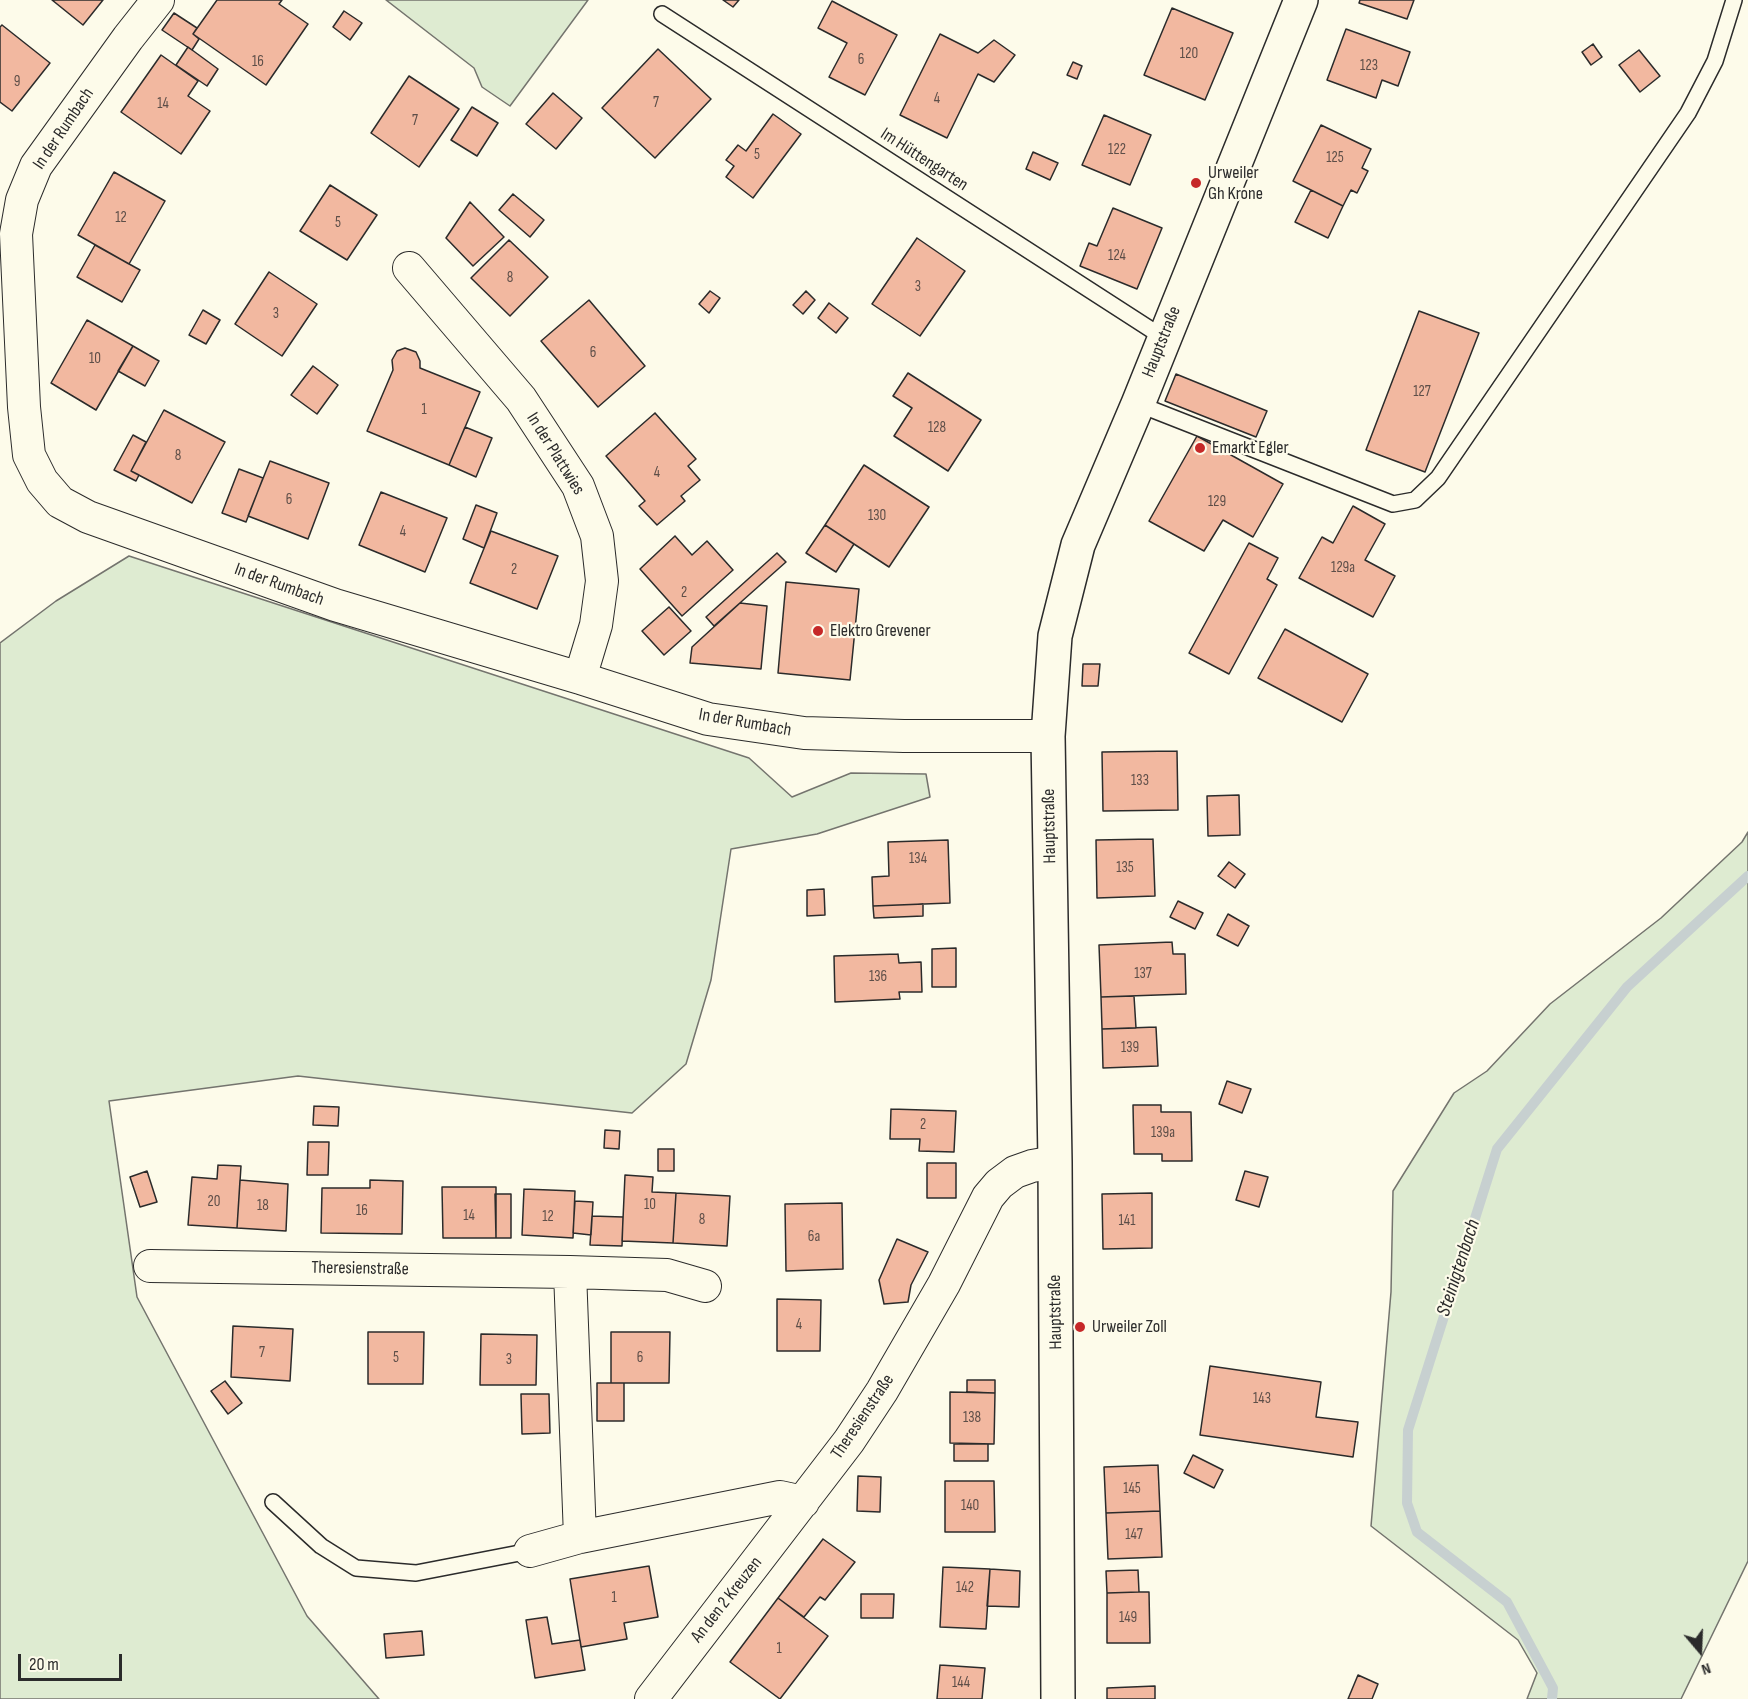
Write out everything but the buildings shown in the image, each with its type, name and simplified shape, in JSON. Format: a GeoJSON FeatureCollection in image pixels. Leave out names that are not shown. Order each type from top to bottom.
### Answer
{"type":"FeatureCollection","features":[{"type":"Feature","properties":{"kind":"main road","name":"Hauptstraße"},"geometry":{"type":"LineString","coordinates":[[1058,1699],[1048,736],[1055,636],[1078,545],[1138,404],[1301,0]]}},
{"type":"Feature","properties":{"kind":"street","name":"In der Rumbach"},"geometry":{"type":"LineString","coordinates":[[158,0],[36,166],[22,200],[16,234],[24,407],[29,455],[42,481],[60,502],[88,517],[335,605],[708,719],[804,734],[1048,736]]}},
{"type":"Feature","properties":{"kind":"street","name":"In der Plattwies"},"geometry":{"type":"LineString","coordinates":[[409,268],[521,399],[578,486],[597,536],[602,580],[596,625],[580,678]]}},
{"type":"Feature","properties":{"kind":"street","name":"Theresienstraße"},"geometry":{"type":"LineString","coordinates":[[803,1502],[882,1392],[944,1284],[988,1197],[999,1184],[1015,1172],[1054,1162]]}},
{"type":"Feature","properties":{"kind":"street","name":"Theresienstraße"},"geometry":{"type":"LineString","coordinates":[[150,1266],[667,1275],[705,1286]]}},
{"type":"Feature","properties":{"kind":"street"},"geometry":{"type":"LineString","coordinates":[[570,1272],[580,1537]]}},
{"type":"Feature","properties":{"kind":"street"},"geometry":{"type":"LineString","coordinates":[[530,1551],[580,1537],[780,1497],[803,1502]]}},
{"type":"Feature","properties":{"kind":"street","name":"An den 2 Kreuzen"},"geometry":{"type":"LineString","coordinates":[[651,1699],[803,1502]]}},
{"type":"Feature","properties":{"kind":"lane"},"geometry":{"type":"LineString","coordinates":[[1138,404],[1393,504],[1415,500],[1438,478],[1688,113],[1715,61],[1734,0]]}},
{"type":"Feature","properties":{"kind":"lane","name":"Im Hüttengarten"},"geometry":{"type":"LineString","coordinates":[[662,14],[1164,338]]}},
{"type":"Feature","properties":{"kind":"lane"},"geometry":{"type":"LineString","coordinates":[[273,1502],[321,1546],[356,1568],[416,1573],[530,1551]]}},
{"type":"Feature","properties":{"kind":"green space"},"geometry":{"type":"Polygon","coordinates":[[[386,0],[588,0],[510,106],[482,87],[474,68],[386,0]]]}},
{"type":"Feature","properties":{"kind":"green space"},"geometry":{"type":"Polygon","coordinates":[[[129,556],[749,758],[792,797],[851,773],[926,774],[930,797],[817,834],[731,849],[711,980],[686,1064],[632,1113],[298,1076],[109,1101],[137,1297],[307,1616],[379,1699],[0,1699],[0,643],[56,601],[129,556]]]}},
{"type":"Feature","properties":{"kind":"green space"},"geometry":{"type":"Polygon","coordinates":[[[1748,832],[1748,1561],[1681,1699],[1527,1699],[1537,1673],[1518,1640],[1371,1526],[1391,1292],[1393,1191],[1454,1093],[1487,1071],[1550,1004],[1661,918],[1742,842],[1748,832]]]}},
{"type":"Feature","properties":{"kind":"waterway","name":"Steinigtenbach"},"geometry":{"type":"LineString","coordinates":[[1552,1699],[1553,1688],[1507,1602],[1417,1532],[1407,1503],[1408,1430],[1497,1149],[1627,987],[1748,876]]}},
{"type":"Feature","properties":{"kind":"place","name":"Urweiler Gh Krone"},"geometry":{"type":"Point","coordinates":[1196,183]}},
{"type":"Feature","properties":{"kind":"place","name":"Emarkt Egler"},"geometry":{"type":"Point","coordinates":[1200,448]}},
{"type":"Feature","properties":{"kind":"place","name":"Elektro Grevener"},"geometry":{"type":"Point","coordinates":[818,631]}},
{"type":"Feature","properties":{"kind":"place","name":"Urweiler Zoll"},"geometry":{"type":"Point","coordinates":[1080,1327]}}]}
